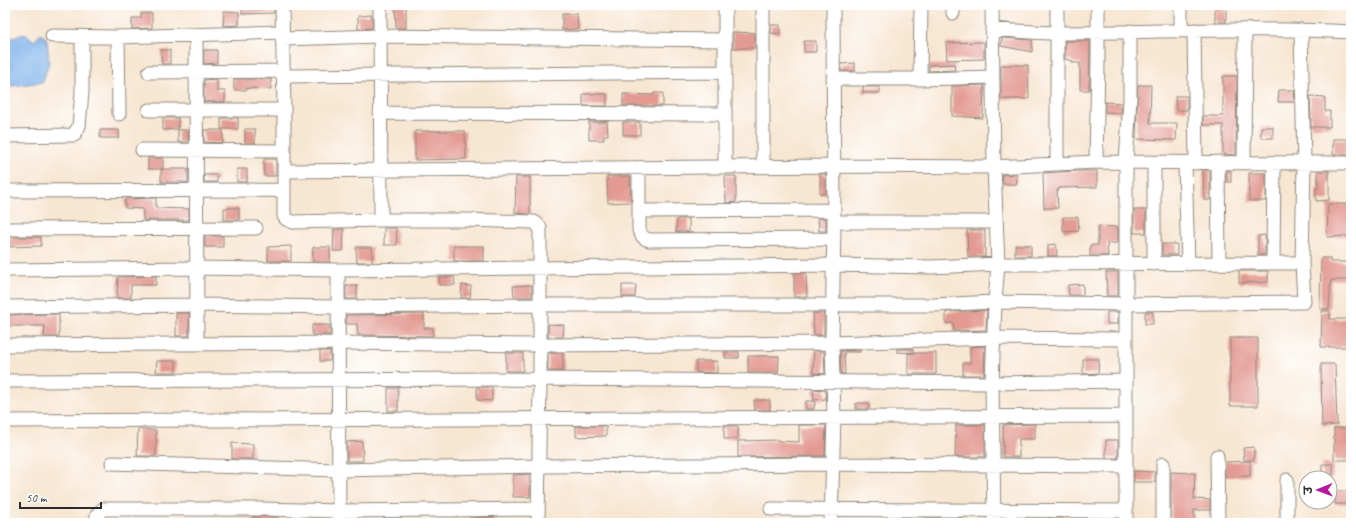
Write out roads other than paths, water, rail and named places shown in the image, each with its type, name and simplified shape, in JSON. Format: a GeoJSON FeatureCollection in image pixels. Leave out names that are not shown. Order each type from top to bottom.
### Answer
{"type":"FeatureCollection","features":[{"type":"Feature","properties":{"kind":"street"},"geometry":{"type":"LineString","coordinates":[[282,5],[284,216],[289,221],[465,220],[534,222],[540,228],[538,523]]}},
{"type":"Feature","properties":{"kind":"street"},"geometry":{"type":"LineString","coordinates":[[380,5],[381,220]]}},
{"type":"Feature","properties":{"kind":"street"},"geometry":{"type":"LineString","coordinates":[[725,5],[725,167]]}},
{"type":"Feature","properties":{"kind":"street"},"geometry":{"type":"LineString","coordinates":[[763,5],[763,167]]}},
{"type":"Feature","properties":{"kind":"street"},"geometry":{"type":"LineString","coordinates":[[831,523],[834,416],[832,381],[834,240],[833,5]]}},
{"type":"Feature","properties":{"kind":"street"},"geometry":{"type":"LineString","coordinates":[[920,79],[921,5]]}},
{"type":"Feature","properties":{"kind":"street"},"geometry":{"type":"LineString","coordinates":[[992,5],[994,166],[998,264],[992,383],[994,517]]}},
{"type":"Feature","properties":{"kind":"street"},"geometry":{"type":"LineString","coordinates":[[1057,5],[1057,164]]}},
{"type":"Feature","properties":{"kind":"street"},"geometry":{"type":"LineString","coordinates":[[1096,162],[1098,5]]}},
{"type":"Feature","properties":{"kind":"street"},"geometry":{"type":"LineString","coordinates":[[1181,5],[1187,30],[1191,163],[1188,264]]}},
{"type":"Feature","properties":{"kind":"street"},"geometry":{"type":"LineString","coordinates":[[992,29],[1058,33],[1187,30],[1301,30],[1351,32]]}},
{"type":"Feature","properties":{"kind":"street"},"geometry":{"type":"LineString","coordinates":[[1244,162],[1245,30]]}},
{"type":"Feature","properties":{"kind":"street"},"geometry":{"type":"LineString","coordinates":[[5,307],[197,305],[338,307],[540,304],[934,305],[995,302],[1126,304],[1304,302],[1302,263],[1304,163],[1301,30]]}},
{"type":"Feature","properties":{"kind":"street"},"geometry":{"type":"LineString","coordinates":[[770,508],[831,509],[994,517],[1126,517],[1126,163],[1130,99],[1130,31]]}},
{"type":"Feature","properties":{"kind":"street"},"geometry":{"type":"LineString","coordinates":[[196,35],[198,344]]}},
{"type":"Feature","properties":{"kind":"street"},"geometry":{"type":"LineString","coordinates":[[52,36],[380,36],[725,40]]}},
{"type":"Feature","properties":{"kind":"street"},"geometry":{"type":"LineString","coordinates":[[118,36],[118,114]]}},
{"type":"Feature","properties":{"kind":"street"},"geometry":{"type":"LineString","coordinates":[[5,136],[74,135],[79,126],[82,92],[82,37]]}},
{"type":"Feature","properties":{"kind":"street"},"geometry":{"type":"LineString","coordinates":[[149,72],[380,75],[724,72]]}},
{"type":"Feature","properties":{"kind":"street"},"geometry":{"type":"LineString","coordinates":[[833,79],[993,77]]}},
{"type":"Feature","properties":{"kind":"street"},"geometry":{"type":"LineString","coordinates":[[149,110],[284,110]]}},
{"type":"Feature","properties":{"kind":"street"},"geometry":{"type":"LineString","coordinates":[[380,113],[725,114]]}},
{"type":"Feature","properties":{"kind":"street"},"geometry":{"type":"LineString","coordinates":[[142,150],[196,152],[284,151]]}},
{"type":"Feature","properties":{"kind":"street"},"geometry":{"type":"LineString","coordinates":[[284,171],[994,166],[1096,162],[1351,163]]}},
{"type":"Feature","properties":{"kind":"street"},"geometry":{"type":"LineString","coordinates":[[1218,162],[1219,263]]}},
{"type":"Feature","properties":{"kind":"street"},"geometry":{"type":"LineString","coordinates":[[1154,163],[1154,264]]}},
{"type":"Feature","properties":{"kind":"street"},"geometry":{"type":"LineString","coordinates":[[1273,263],[1274,163]]}},
{"type":"Feature","properties":{"kind":"street"},"geometry":{"type":"LineString","coordinates":[[639,168],[639,230],[645,239],[834,240]]}},
{"type":"Feature","properties":{"kind":"street"},"geometry":{"type":"LineString","coordinates":[[5,191],[284,190]]}},
{"type":"Feature","properties":{"kind":"street"},"geometry":{"type":"LineString","coordinates":[[639,211],[996,222]]}},
{"type":"Feature","properties":{"kind":"street"},"geometry":{"type":"LineString","coordinates":[[5,229],[256,228]]}},
{"type":"Feature","properties":{"kind":"street"},"geometry":{"type":"LineString","coordinates":[[5,270],[197,268],[338,270],[833,265],[931,267],[998,264],[1302,263]]}},
{"type":"Feature","properties":{"kind":"street"},"geometry":{"type":"LineString","coordinates":[[338,270],[339,517]]}},
{"type":"Feature","properties":{"kind":"street"},"geometry":{"type":"LineString","coordinates":[[5,345],[338,343],[540,345],[832,343],[994,338],[1126,339]]}},
{"type":"Feature","properties":{"kind":"street"},"geometry":{"type":"LineString","coordinates":[[5,381],[540,379],[992,383],[1126,381]]}},
{"type":"Feature","properties":{"kind":"street"},"geometry":{"type":"LineString","coordinates":[[5,421],[834,416],[1126,416]]}},
{"type":"Feature","properties":{"kind":"street"},"geometry":{"type":"LineString","coordinates":[[1217,456],[1218,523]]}},
{"type":"Feature","properties":{"kind":"street"},"geometry":{"type":"LineString","coordinates":[[112,463],[338,470],[538,466],[832,464],[1126,466]]}},
{"type":"Feature","properties":{"kind":"street"},"geometry":{"type":"LineString","coordinates":[[1163,464],[1163,523]]}},
{"type":"Feature","properties":{"kind":"street"},"geometry":{"type":"LineString","coordinates":[[1287,480],[1287,523]]}},
{"type":"Feature","properties":{"kind":"street"},"geometry":{"type":"LineString","coordinates":[[96,523],[99,511],[103,509],[339,517],[538,509]]}},
{"type":"Feature","properties":{"kind":"water"},"geometry":{"type":"Polygon","coordinates":[[[26,34],[34,41],[41,34],[47,39],[49,62],[43,82],[5,87],[5,42],[13,37],[26,34]]]}}]}
